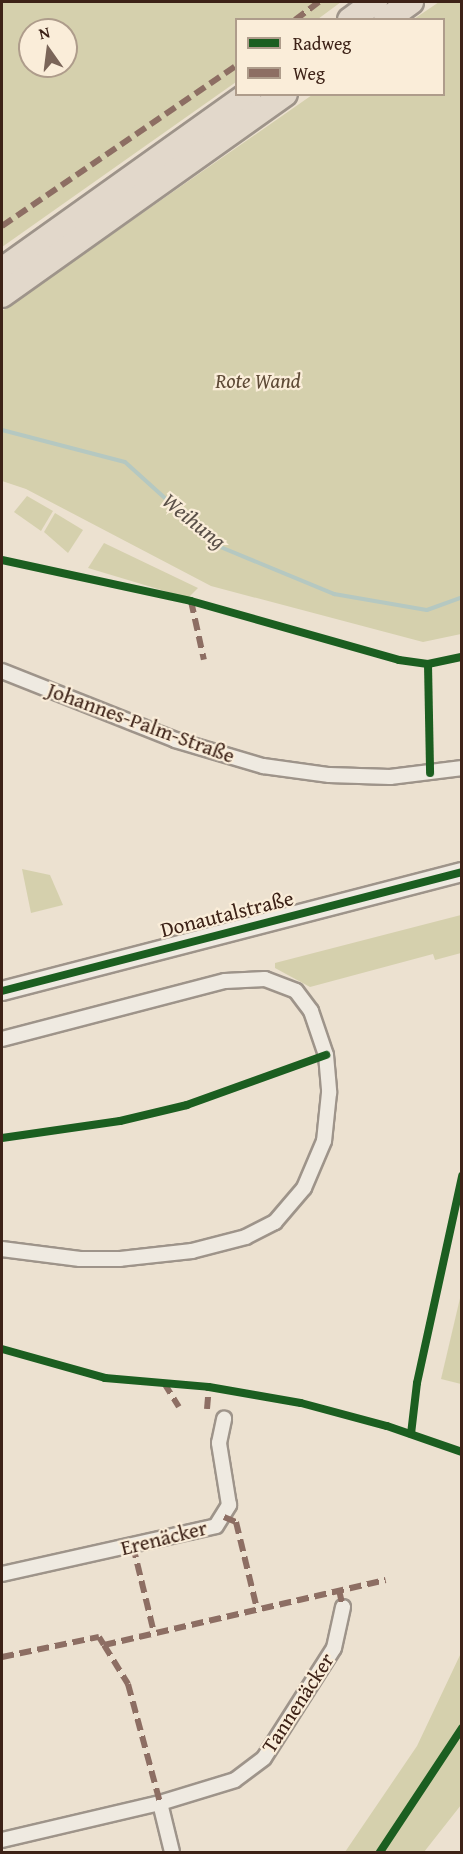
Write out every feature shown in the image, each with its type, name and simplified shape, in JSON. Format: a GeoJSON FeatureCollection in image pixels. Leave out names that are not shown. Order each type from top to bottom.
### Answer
{"type":"FeatureCollection","features":[{"type":"Feature","properties":{"kind":"highway"},"geometry":{"type":"LineString","coordinates":[[353,18],[375,2]]}},
{"type":"Feature","properties":{"kind":"highway"},"geometry":{"type":"LineString","coordinates":[[389,18],[411,2]]}},
{"type":"Feature","properties":{"kind":"highway"},"geometry":{"type":"LineString","coordinates":[[2,270],[246,96]]}},
{"type":"Feature","properties":{"kind":"highway"},"geometry":{"type":"LineString","coordinates":[[2,295],[282,96]]}},
{"type":"Feature","properties":{"kind":"main road","name":"Donautalstraße"},"geometry":{"type":"LineString","coordinates":[[2,991],[462,872]]}},
{"type":"Feature","properties":{"kind":"street","name":"Johannes-Palm-Straße"},"geometry":{"type":"LineString","coordinates":[[2,672],[175,740],[263,766],[329,775],[390,777],[462,768]]}},
{"type":"Feature","properties":{"kind":"street"},"geometry":{"type":"LineString","coordinates":[[2,1039],[225,981],[255,978],[283,984],[300,994],[314,1017],[327,1056],[329,1093],[324,1141],[304,1188],[275,1222],[221,1245],[153,1257],[80,1259],[2,1249]]}},
{"type":"Feature","properties":{"kind":"street","name":"Erenäcker"},"geometry":{"type":"LineString","coordinates":[[2,1574],[216,1526],[229,1505],[219,1443],[224,1419]]}},
{"type":"Feature","properties":{"kind":"street","name":"Tannenäcker"},"geometry":{"type":"LineString","coordinates":[[2,1840],[222,1786],[264,1758],[334,1648],[343,1607]]}},
{"type":"Feature","properties":{"kind":"street"},"geometry":{"type":"LineString","coordinates":[[160,1803],[172,1852]]}},
{"type":"Feature","properties":{"kind":"green space"},"geometry":{"type":"Polygon","coordinates":[[[2,2],[341,2],[319,18],[235,18],[235,83],[2,247],[2,2]]]}},
{"type":"Feature","properties":{"kind":"green space","name":"Rote Wand"},"geometry":{"type":"Polygon","coordinates":[[[439,2],[462,2],[461,634],[423,642],[211,586],[26,489],[2,481],[2,311],[311,96],[445,96],[445,18],[415,18],[439,2]]]}},
{"type":"Feature","properties":{"kind":"green space"},"geometry":{"type":"Polygon","coordinates":[[[27,496],[53,511],[41,531],[14,512],[27,496]]]}},
{"type":"Feature","properties":{"kind":"green space"},"geometry":{"type":"Polygon","coordinates":[[[55,513],[83,530],[68,553],[44,532],[55,513]]]}},
{"type":"Feature","properties":{"kind":"green space"},"geometry":{"type":"Polygon","coordinates":[[[104,543],[198,588],[188,598],[88,568],[104,543]]]}},
{"type":"Feature","properties":{"kind":"green space"},"geometry":{"type":"Polygon","coordinates":[[[22,869],[50,875],[63,905],[31,913],[22,869]]]}},
{"type":"Feature","properties":{"kind":"green space"},"geometry":{"type":"Polygon","coordinates":[[[461,915],[461,953],[435,960],[433,954],[310,987],[275,968],[275,963],[461,915]]]}},
{"type":"Feature","properties":{"kind":"green space"},"geometry":{"type":"Polygon","coordinates":[[[461,1294],[461,1384],[441,1379],[461,1294]]]}},
{"type":"Feature","properties":{"kind":"green space"},"geometry":{"type":"Polygon","coordinates":[[[461,1653],[461,1805],[424,1852],[345,1852],[417,1746],[461,1653]]]}},
{"type":"Feature","properties":{"kind":"waterway","name":"Weihung"},"geometry":{"type":"LineString","coordinates":[[2,430],[125,462],[218,546],[334,594],[427,610],[462,597]]}},
{"type":"Feature","properties":{"kind":"marked path"},"geometry":{"type":"LineString","coordinates":[[298,18],[319,2]]}},
{"type":"Feature","properties":{"kind":"marked path"},"geometry":{"type":"LineString","coordinates":[[2,226],[235,66]]}},
{"type":"Feature","properties":{"kind":"marked path"},"geometry":{"type":"LineString","coordinates":[[191,601],[204,660]]}},
{"type":"Feature","properties":{"kind":"marked path"},"geometry":{"type":"LineString","coordinates":[[164,1383],[179,1407]]}},
{"type":"Feature","properties":{"kind":"marked path"},"geometry":{"type":"LineString","coordinates":[[207,1409],[209,1387]]}},
{"type":"Feature","properties":{"kind":"marked path"},"geometry":{"type":"LineString","coordinates":[[224,1517],[236,1522],[257,1609]]}},
{"type":"Feature","properties":{"kind":"marked path"},"geometry":{"type":"LineString","coordinates":[[133,1546],[154,1633]]}},
{"type":"Feature","properties":{"kind":"marked path"},"geometry":{"type":"LineString","coordinates":[[2,1657],[99,1637],[104,1645],[386,1580]]}},
{"type":"Feature","properties":{"kind":"marked path"},"geometry":{"type":"LineString","coordinates":[[339,1590],[343,1607]]}},
{"type":"Feature","properties":{"kind":"marked path"},"geometry":{"type":"LineString","coordinates":[[104,1645],[128,1684],[160,1803]]}},
{"type":"Feature","properties":{"kind":"cycle path"},"geometry":{"type":"LineString","coordinates":[[2,560],[191,601],[399,660],[428,664],[462,657]]}},
{"type":"Feature","properties":{"kind":"cycle path"},"geometry":{"type":"LineString","coordinates":[[428,664],[430,773]]}},
{"type":"Feature","properties":{"kind":"cycle path"},"geometry":{"type":"LineString","coordinates":[[2,991],[462,872]]}},
{"type":"Feature","properties":{"kind":"cycle path"},"geometry":{"type":"LineString","coordinates":[[2,1138],[120,1121],[187,1105],[326,1055]]}},
{"type":"Feature","properties":{"kind":"cycle path"},"geometry":{"type":"LineString","coordinates":[[411,1434],[417,1383],[462,1176]]}},
{"type":"Feature","properties":{"kind":"cycle path"},"geometry":{"type":"LineString","coordinates":[[2,1349],[105,1378],[209,1387],[301,1403],[387,1426],[462,1452]]}},
{"type":"Feature","properties":{"kind":"cycle path"},"geometry":{"type":"LineString","coordinates":[[380,1852],[462,1728]]}}]}
